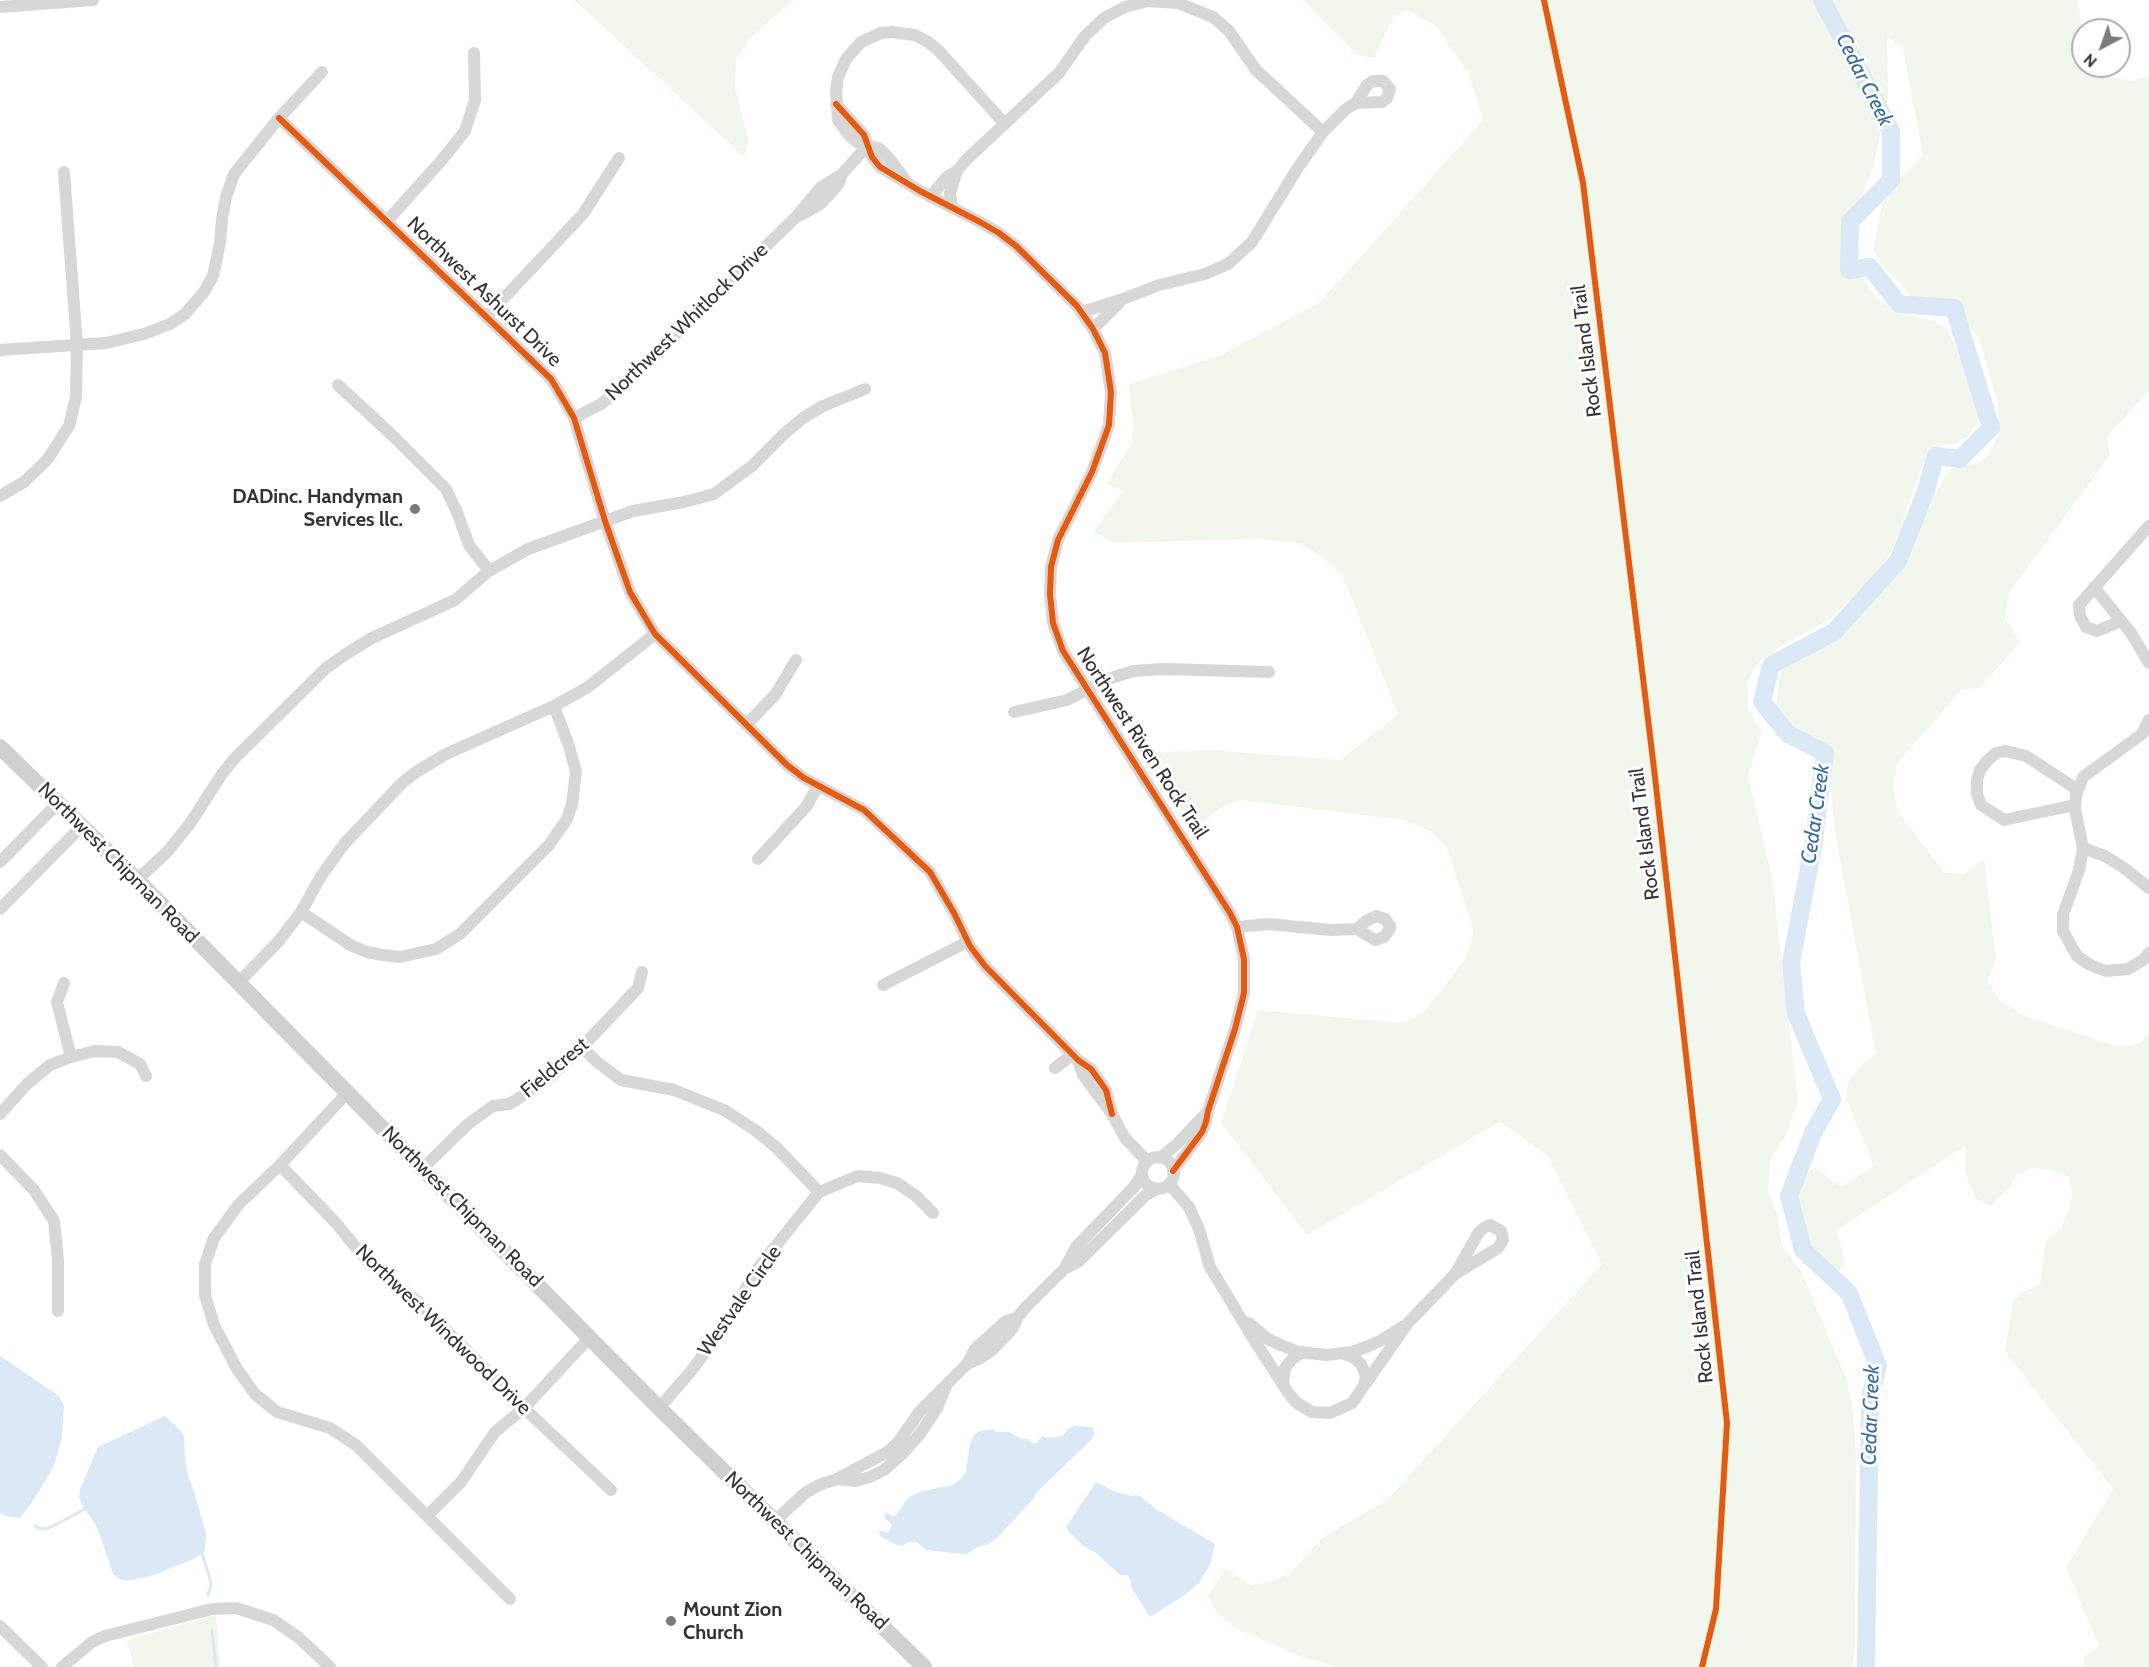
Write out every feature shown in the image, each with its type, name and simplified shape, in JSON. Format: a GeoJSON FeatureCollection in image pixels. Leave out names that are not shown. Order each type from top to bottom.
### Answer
{"type":"FeatureCollection","features":[{"type":"Feature","properties":{"kind":"main road","name":"Northwest Chipman Road"},"geometry":{"type":"LineString","coordinates":[[0,747],[137,880],[659,1408],[924,1667]]}},
{"type":"Feature","properties":{"kind":"street"},"geometry":{"type":"LineString","coordinates":[[0,7],[93,0]]}},
{"type":"Feature","properties":{"kind":"street"},"geometry":{"type":"LineString","coordinates":[[930,197],[947,177],[957,171],[1059,73],[1085,36],[1104,18],[1125,7],[1147,1],[1165,1],[1195,9],[1213,17],[1229,31],[1256,70],[1323,132]]}},
{"type":"Feature","properties":{"kind":"street"},"geometry":{"type":"LineString","coordinates":[[868,145],[857,142],[838,120],[836,90],[838,77],[852,50],[871,37],[892,32],[904,32],[922,39],[938,50],[1005,123]]}},
{"type":"Feature","properties":{"kind":"street"},"geometry":{"type":"LineString","coordinates":[[387,220],[465,132],[476,100],[474,53]]}},
{"type":"Feature","properties":{"kind":"street"},"geometry":{"type":"LineString","coordinates":[[0,350],[106,343],[144,334],[170,324],[195,304],[213,276],[226,197],[234,174],[279,118],[322,72]]}},
{"type":"Feature","properties":{"kind":"street"},"geometry":{"type":"LineString","coordinates":[[1082,312],[1159,285],[1205,274],[1228,264],[1252,242],[1323,132],[1346,109],[1356,103]]}},
{"type":"Feature","properties":{"kind":"street","name":"Northwest Ashurst Drive"},"geometry":{"type":"LineString","coordinates":[[279,118],[550,379],[574,418],[605,522],[630,592],[655,634],[786,765],[818,786],[864,810],[930,872],[954,913],[967,942],[985,966],[1075,1057],[1091,1069],[1106,1090],[1112,1114],[1129,1143],[1147,1161]]}},
{"type":"Feature","properties":{"kind":"street","name":"Northwest Whitlock Drive"},"geometry":{"type":"LineString","coordinates":[[574,418],[601,404],[615,393],[795,218],[820,188],[842,174],[868,145]]}},
{"type":"Feature","properties":{"kind":"street","name":"Northwest Riven Rock Trail"},"geometry":{"type":"LineString","coordinates":[[868,145],[872,157],[880,167],[892,175],[999,232],[1067,295],[1082,312],[1105,353],[1111,392],[1109,425],[1092,472],[1058,540],[1051,567],[1050,594],[1053,623],[1063,651],[1222,898],[1237,927],[1244,959],[1244,993],[1202,1132],[1173,1172],[1173,1177],[1163,1187],[1146,1195],[1078,1262],[1064,1269]]}},
{"type":"Feature","properties":{"kind":"street"},"geometry":{"type":"LineString","coordinates":[[487,316],[583,214],[619,158]]}},
{"type":"Feature","properties":{"kind":"street"},"geometry":{"type":"LineString","coordinates":[[952,208],[950,193],[957,171]]}},
{"type":"Feature","properties":{"kind":"street"},"geometry":{"type":"LineString","coordinates":[[0,496],[24,482],[47,460],[69,426],[76,397],[77,345],[64,172]]}},
{"type":"Feature","properties":{"kind":"street"},"geometry":{"type":"LineString","coordinates":[[1093,328],[1124,299]]}},
{"type":"Feature","properties":{"kind":"street"},"geometry":{"type":"LineString","coordinates":[[338,385],[400,442],[446,489],[469,545],[489,571]]}},
{"type":"Feature","properties":{"kind":"street"},"geometry":{"type":"LineString","coordinates":[[137,880],[167,852],[189,825],[235,758],[326,668],[372,638],[455,600],[489,571],[528,549],[633,511],[714,494],[752,466],[803,418],[823,406],[865,389]]}},
{"type":"Feature","properties":{"kind":"street"},"geometry":{"type":"LineString","coordinates":[[2121,621],[2097,631],[2086,627],[2080,616],[2079,605],[2149,525]]}},
{"type":"Feature","properties":{"kind":"street"},"geometry":{"type":"LineString","coordinates":[[2094,587],[2121,621],[2149,663]]}},
{"type":"Feature","properties":{"kind":"street"},"geometry":{"type":"LineString","coordinates":[[238,983],[278,942],[301,912],[332,858],[403,782],[446,754],[554,706],[588,687],[655,634]]}},
{"type":"Feature","properties":{"kind":"street"},"geometry":{"type":"LineString","coordinates":[[746,725],[775,695],[796,660]]}},
{"type":"Feature","properties":{"kind":"street"},"geometry":{"type":"LineString","coordinates":[[1014,711],[1067,700],[1120,674],[1145,670],[1269,672]]}},
{"type":"Feature","properties":{"kind":"street"},"geometry":{"type":"LineString","coordinates":[[301,912],[352,945],[367,952],[383,955],[400,957],[436,949],[460,934],[549,845],[567,819],[572,804],[576,772],[554,706]]}},
{"type":"Feature","properties":{"kind":"street"},"geometry":{"type":"LineString","coordinates":[[2149,720],[2146,733],[2083,777],[2075,805],[2083,848],[2079,870],[2063,915],[2063,931],[2069,943],[2077,956],[2090,965],[2106,971],[2128,969],[2143,960],[2149,953]]}},
{"type":"Feature","properties":{"kind":"street"},"geometry":{"type":"LineString","coordinates":[[2075,805],[2004,820],[1981,805],[1977,794],[1977,780],[1987,760],[1996,753],[2005,751],[2026,756],[2078,790]]}},
{"type":"Feature","properties":{"kind":"street"},"geometry":{"type":"LineString","coordinates":[[758,859],[806,807],[818,786]]}},
{"type":"Feature","properties":{"kind":"street"},"geometry":{"type":"LineString","coordinates":[[0,862],[58,802]]}},
{"type":"Feature","properties":{"kind":"street"},"geometry":{"type":"LineString","coordinates":[[0,909],[81,826]]}},
{"type":"Feature","properties":{"kind":"street"},"geometry":{"type":"LineString","coordinates":[[2083,848],[2105,856],[2149,888]]}},
{"type":"Feature","properties":{"kind":"street"},"geometry":{"type":"LineString","coordinates":[[1237,927],[1268,924],[1331,930],[1356,929]]}},
{"type":"Feature","properties":{"kind":"street"},"geometry":{"type":"LineString","coordinates":[[883,985],[967,942]]}},
{"type":"Feature","properties":{"kind":"street","name":"Fieldcrest"},"geometry":{"type":"LineString","coordinates":[[423,1168],[468,1124],[494,1106],[509,1104],[535,1089],[582,1047],[638,988],[642,972]]}},
{"type":"Feature","properties":{"kind":"street"},"geometry":{"type":"LineString","coordinates":[[64,983],[57,1002],[71,1057]]}},
{"type":"Feature","properties":{"kind":"street"},"geometry":{"type":"LineString","coordinates":[[582,1047],[621,1080],[674,1090],[724,1110],[762,1136],[819,1192],[858,1176],[880,1178],[897,1183],[916,1196],[933,1214]]}},
{"type":"Feature","properties":{"kind":"street"},"geometry":{"type":"LineString","coordinates":[[0,1114],[27,1084],[50,1065],[71,1057],[95,1051],[118,1052],[140,1064],[146,1076]]}},
{"type":"Feature","properties":{"kind":"street"},"geometry":{"type":"LineString","coordinates":[[1055,1068],[1075,1057]]}},
{"type":"Feature","properties":{"kind":"street"},"geometry":{"type":"LineString","coordinates":[[347,1093],[280,1165],[239,1204],[214,1238],[205,1264],[205,1295],[214,1325],[237,1369],[255,1394],[277,1412],[330,1428],[357,1446],[510,1599]]}},
{"type":"Feature","properties":{"kind":"street","name":"Northwest Riven Rock Trail"},"geometry":{"type":"LineString","coordinates":[[776,1520],[805,1493],[819,1485],[837,1479],[855,1481],[870,1477],[884,1470],[903,1454],[937,1408],[947,1384],[967,1364],[992,1350],[1013,1328],[1017,1318],[1064,1269],[1076,1247],[1135,1186],[1147,1161],[1154,1157],[1160,1158],[1178,1143],[1208,1111]]}},
{"type":"Feature","properties":{"kind":"street"},"geometry":{"type":"LineString","coordinates":[[0,1155],[34,1190],[54,1221],[58,1311]]}},
{"type":"Feature","properties":{"kind":"street"},"geometry":{"type":"LineString","coordinates":[[1160,1158],[1169,1162],[1173,1172]]}},
{"type":"Feature","properties":{"kind":"street","name":"Northwest Windwood Drive"},"geometry":{"type":"LineString","coordinates":[[280,1165],[336,1223],[367,1261],[419,1303],[610,1490]]}},
{"type":"Feature","properties":{"kind":"street"},"geometry":{"type":"LineString","coordinates":[[1142,1174],[1148,1185],[1163,1187],[1189,1207],[1210,1267],[1283,1384],[1304,1408],[1320,1413],[1330,1413],[1352,1403],[1408,1323],[1455,1274]]}},
{"type":"Feature","properties":{"kind":"street","name":"Westvale Circle"},"geometry":{"type":"LineString","coordinates":[[659,1408],[699,1361],[732,1316],[754,1273],[819,1192]]}},
{"type":"Feature","properties":{"kind":"street"},"geometry":{"type":"LineString","coordinates":[[1239,1314],[1268,1339],[1302,1352],[1326,1355],[1344,1353],[1380,1341],[1408,1323]]}},
{"type":"Feature","properties":{"kind":"street"},"geometry":{"type":"LineString","coordinates":[[427,1516],[461,1482],[495,1432],[524,1408],[590,1337]]}},
{"type":"Feature","properties":{"kind":"street"},"geometry":{"type":"LineString","coordinates":[[1283,1384],[1285,1368],[1302,1352]]}},
{"type":"Feature","properties":{"kind":"street"},"geometry":{"type":"LineString","coordinates":[[1344,1353],[1357,1359],[1364,1370],[1366,1376],[1362,1390]]}},
{"type":"Feature","properties":{"kind":"street"},"geometry":{"type":"LineString","coordinates":[[62,1667],[92,1642],[105,1636],[212,1609],[236,1608],[273,1620],[298,1637],[330,1667]]}},
{"type":"Feature","properties":{"kind":"street"},"geometry":{"type":"LineString","coordinates":[[0,1626],[42,1667]]}},
{"type":"Feature","properties":{"kind":"shaded area"},"geometry":{"type":"Polygon","coordinates":[[[574,0],[793,0],[753,35],[736,60],[735,88],[749,141],[744,157],[574,0]]]}},
{"type":"Feature","properties":{"kind":"shaded area"},"geometry":{"type":"Polygon","coordinates":[[[1303,0],[2077,0],[2080,18],[2071,18],[2071,78],[2114,78],[2134,81],[2149,75],[2149,390],[2107,437],[2110,455],[2009,593],[2005,618],[2020,642],[1980,688],[1961,690],[1897,764],[1893,786],[1898,812],[1945,873],[1964,874],[1984,859],[1996,960],[1987,981],[2001,1001],[2024,1016],[2119,1047],[2138,1044],[2149,1034],[2149,1667],[2085,1667],[2083,1657],[2099,1646],[2066,1568],[2113,1489],[2005,1352],[2013,1301],[2025,1291],[2040,1284],[2046,1241],[2061,1228],[2069,1210],[2072,1192],[2068,1176],[2051,1170],[2031,1168],[2016,1176],[2010,1187],[1990,1206],[1975,1198],[1965,1171],[1965,1146],[1837,1230],[1845,1264],[1836,1275],[1809,1247],[1799,1221],[1797,1198],[1799,1187],[1805,1175],[1815,1167],[1841,1187],[1874,1166],[1846,1099],[1848,1082],[1862,1064],[1876,1054],[1836,838],[1829,771],[1813,757],[1785,724],[1776,707],[1780,673],[1787,663],[1836,637],[1878,593],[1903,563],[1943,479],[1952,468],[1978,463],[1989,453],[1998,436],[1998,404],[1980,342],[1971,327],[1964,319],[1931,302],[1913,297],[1881,264],[1873,249],[1882,206],[1898,181],[1923,155],[1903,49],[1887,37],[1888,99],[1873,167],[1865,187],[1856,226],[1854,258],[1870,290],[1883,303],[1897,313],[1931,320],[1947,328],[1963,366],[1978,412],[1977,424],[1967,437],[1955,444],[1941,445],[1923,463],[1894,546],[1878,572],[1829,620],[1762,659],[1747,684],[1748,709],[1762,731],[1748,775],[1772,878],[1798,1101],[1786,1135],[1770,1161],[1768,1192],[1776,1211],[1782,1245],[1801,1271],[1847,1380],[1853,1412],[1856,1455],[1855,1646],[1852,1667],[1338,1667],[1305,1658],[1233,1627],[1217,1613],[1208,1596],[1225,1569],[1250,1585],[1269,1582],[1290,1573],[1323,1537],[1387,1500],[1602,1264],[1548,1156],[1500,1122],[1307,1235],[1221,1123],[1258,1010],[1402,1023],[1422,1014],[1465,960],[1474,932],[1447,848],[1430,831],[1404,820],[1240,800],[1221,808],[1194,829],[1147,753],[1210,750],[1340,760],[1398,714],[1344,579],[1320,555],[1298,543],[1258,539],[1114,543],[1093,531],[1123,491],[1107,483],[1132,442],[1133,426],[1129,384],[1221,355],[1320,302],[1483,120],[1469,74],[1435,25],[1407,10],[1394,16],[1374,58],[1357,55],[1303,0]]]}},
{"type":"Feature","properties":{"kind":"shaded area"},"geometry":{"type":"Polygon","coordinates":[[[0,1356],[59,1396],[64,1406],[62,1437],[54,1466],[21,1517],[17,1518],[0,1513],[0,1356]]]}},
{"type":"Feature","properties":{"kind":"shaded area"},"geometry":{"type":"Polygon","coordinates":[[[165,1416],[184,1436],[189,1479],[206,1534],[205,1550],[191,1560],[154,1575],[129,1581],[121,1580],[113,1574],[97,1527],[81,1503],[80,1489],[98,1447],[165,1416]]]}},
{"type":"Feature","properties":{"kind":"shaded area"},"geometry":{"type":"Polygon","coordinates":[[[1092,1427],[1095,1433],[1091,1440],[1036,1493],[1035,1497],[989,1544],[978,1547],[967,1554],[926,1550],[917,1542],[908,1542],[903,1546],[897,1545],[881,1537],[879,1533],[881,1530],[888,1533],[892,1525],[884,1517],[886,1512],[893,1516],[896,1515],[907,1499],[913,1495],[953,1485],[963,1477],[970,1444],[974,1435],[979,1431],[993,1429],[996,1432],[1009,1432],[1021,1439],[1029,1439],[1032,1443],[1036,1443],[1042,1436],[1047,1438],[1062,1436],[1069,1428],[1092,1427]]]}},
{"type":"Feature","properties":{"kind":"shaded area"},"geometry":{"type":"Polygon","coordinates":[[[1096,1482],[1116,1492],[1131,1496],[1138,1495],[1156,1509],[1215,1544],[1210,1565],[1199,1583],[1185,1595],[1150,1617],[1131,1587],[1128,1575],[1120,1575],[1096,1553],[1084,1546],[1066,1527],[1096,1482]]]}},
{"type":"Feature","properties":{"kind":"shaded area"},"geometry":{"type":"Polygon","coordinates":[[[216,1615],[220,1667],[134,1667],[126,1640],[216,1615]]]}},
{"type":"Feature","properties":{"kind":"waterway","name":"Cedar Creek"},"geometry":{"type":"LineString","coordinates":[[1822,0],[1891,131],[1891,180],[1850,222],[1849,270],[1870,267],[1899,304],[1954,308],[1991,428],[1960,459],[1936,456],[1925,493],[1898,561],[1834,632],[1771,665],[1762,702],[1788,734],[1825,753],[1813,847],[1791,962],[1796,1014],[1832,1099],[1813,1133],[1789,1196],[1803,1250],[1849,1293],[1878,1366],[1870,1397],[1866,1667]]}},
{"type":"Feature","properties":{"kind":"waterway"},"geometry":{"type":"LineString","coordinates":[[35,1526],[41,1529],[49,1528],[85,1509]]}},
{"type":"Feature","properties":{"kind":"waterway"},"geometry":{"type":"LineString","coordinates":[[202,1554],[211,1585],[208,1595]]}},
{"type":"Feature","properties":{"kind":"waterway"},"geometry":{"type":"LineString","coordinates":[[212,1630],[216,1667]]}},
{"type":"Feature","properties":{"kind":"cycle path","name":"Rock Island Trail"},"geometry":{"type":"LineString","coordinates":[[1544,0],[1583,183],[1655,777],[1727,1423],[1716,1609],[1702,1667]]}},
{"type":"Feature","properties":{"kind":"cycle path"},"geometry":{"type":"LineString","coordinates":[[836,104],[864,135],[872,157],[880,167],[999,233],[1016,246],[1077,306],[1093,329],[1105,353],[1111,392],[1109,425],[1092,472],[1058,540],[1051,567],[1050,594],[1053,623],[1063,651],[1230,913],[1237,927],[1244,959],[1244,993],[1206,1122],[1202,1132],[1173,1171]]}},
{"type":"Feature","properties":{"kind":"cycle path"},"geometry":{"type":"LineString","coordinates":[[279,118],[551,379],[574,418],[605,521],[630,592],[655,634],[787,765],[804,778],[864,810],[930,872],[970,946],[985,966],[1078,1060],[1091,1069],[1106,1090],[1112,1114]]}},
{"type":"Feature","properties":{"kind":"place","name":"DADinc. Handyman Services llc."},"geometry":{"type":"Point","coordinates":[415,509]}},
{"type":"Feature","properties":{"kind":"place","name":"Mount Zion Church"},"geometry":{"type":"Point","coordinates":[671,1621]}}]}
